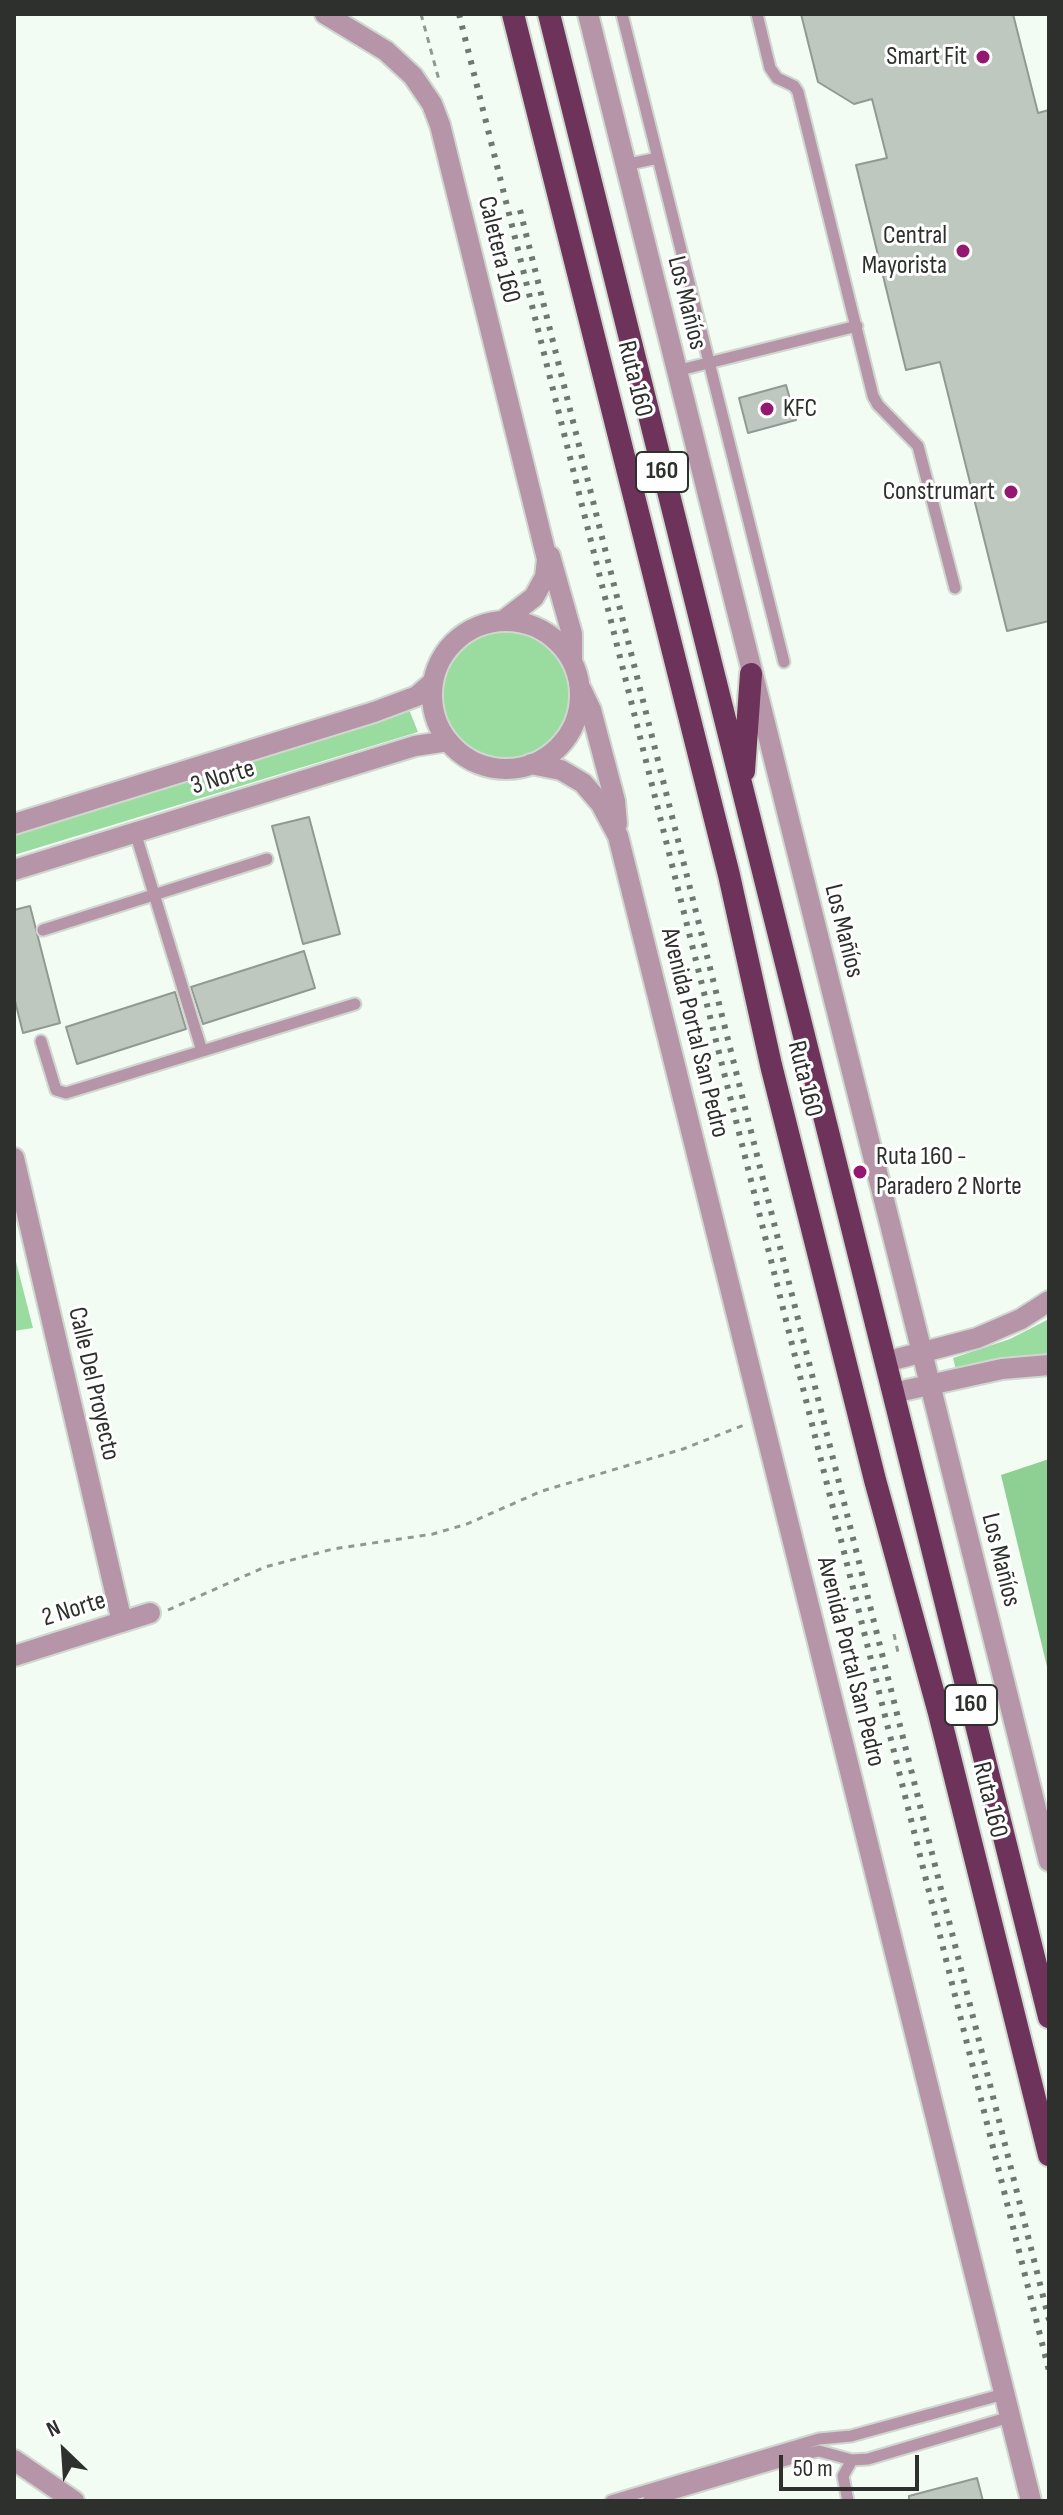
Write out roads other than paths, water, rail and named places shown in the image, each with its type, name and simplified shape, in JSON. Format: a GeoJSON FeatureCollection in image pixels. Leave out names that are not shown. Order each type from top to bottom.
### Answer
{"type":"FeatureCollection","features":[{"type":"Feature","properties":{"kind":"highway","name":"Ruta 160"},"geometry":{"type":"LineString","coordinates":[[513,14],[729,875],[771,1065],[1049,2155]]}},
{"type":"Feature","properties":{"kind":"highway","name":"Ruta 160"},"geometry":{"type":"LineString","coordinates":[[549,14],[1049,2017]]}},
{"type":"Feature","properties":{"kind":"highway"},"geometry":{"type":"LineString","coordinates":[[742,792],[751,674]]}},
{"type":"Feature","properties":{"kind":"highway"},"geometry":{"type":"LineString","coordinates":[[852,1388],[885,1362]]}},
{"type":"Feature","properties":{"kind":"highway"},"geometry":{"type":"LineString","coordinates":[[852,1388],[874,1394],[893,1393]]}},
{"type":"Feature","properties":{"kind":"street","name":"Caletera 160"},"geometry":{"type":"LineString","coordinates":[[325,14],[399,63],[413,76],[432,104],[545,548],[546,570],[539,590],[524,608],[503,621]]}},
{"type":"Feature","properties":{"kind":"street","name":"Los Mañíos"},"geometry":{"type":"LineString","coordinates":[[588,14],[1049,1861]]}},
{"type":"Feature","properties":{"kind":"street","name":"Caletera 160"},"geometry":{"type":"LineString","coordinates":[[545,548],[554,564],[572,634],[572,660]]}},
{"type":"Feature","properties":{"kind":"street"},"geometry":{"type":"LineString","coordinates":[[503,621],[543,631],[572,660],[580,686],[578,710],[569,734],[546,757],[516,768],[486,766],[459,752],[448,741],[434,713],[433,682],[438,666],[458,639],[471,630],[503,621]]}},
{"type":"Feature","properties":{"kind":"street","name":"3 Norte"},"geometry":{"type":"LineString","coordinates":[[14,824],[374,712],[417,696],[433,682]]}},
{"type":"Feature","properties":{"kind":"street","name":"Avenida Portal San Pedro"},"geometry":{"type":"LineString","coordinates":[[580,686],[591,710],[615,801],[618,836],[1031,2501]]}},
{"type":"Feature","properties":{"kind":"street","name":"3 Norte"},"geometry":{"type":"LineString","coordinates":[[14,870],[415,746],[448,741]]}},
{"type":"Feature","properties":{"kind":"street","name":"Avenida Portal San Pedro"},"geometry":{"type":"LineString","coordinates":[[531,764],[561,770],[583,783],[601,804],[618,836]]}},
{"type":"Feature","properties":{"kind":"street","name":"Calle Del Proyecto"},"geometry":{"type":"LineString","coordinates":[[14,1158],[122,1622]]}},
{"type":"Feature","properties":{"kind":"street"},"geometry":{"type":"LineString","coordinates":[[885,1362],[1000,1330],[1049,1301]]}},
{"type":"Feature","properties":{"kind":"street"},"geometry":{"type":"LineString","coordinates":[[893,1393],[1002,1369],[1049,1365]]}},
{"type":"Feature","properties":{"kind":"street","name":"2 Norte"},"geometry":{"type":"LineString","coordinates":[[14,1656],[150,1613]]}},
{"type":"Feature","properties":{"kind":"street"},"geometry":{"type":"LineString","coordinates":[[14,2460],[74,2501]]}},
{"type":"Feature","properties":{"kind":"lane"},"geometry":{"type":"LineString","coordinates":[[622,14],[711,362],[712,386],[784,662]]}},
{"type":"Feature","properties":{"kind":"lane"},"geometry":{"type":"LineString","coordinates":[[757,14],[770,68],[777,78],[794,86],[798,92],[878,405],[918,446],[955,588]]}},
{"type":"Feature","properties":{"kind":"lane"},"geometry":{"type":"LineString","coordinates":[[625,165],[658,158]]}},
{"type":"Feature","properties":{"kind":"lane"},"geometry":{"type":"LineString","coordinates":[[676,371],[857,326]]}},
{"type":"Feature","properties":{"kind":"lane"},"geometry":{"type":"LineString","coordinates":[[135,832],[202,1051]]}},
{"type":"Feature","properties":{"kind":"lane"},"geometry":{"type":"LineString","coordinates":[[43,930],[267,859]]}},
{"type":"Feature","properties":{"kind":"lane"},"geometry":{"type":"LineString","coordinates":[[41,1041],[56,1090],[62,1094],[355,1004]]}},
{"type":"Feature","properties":{"kind":"lane"},"geometry":{"type":"LineString","coordinates":[[611,2501],[819,2439],[851,2436],[1004,2394]]}},
{"type":"Feature","properties":{"kind":"lane"},"geometry":{"type":"LineString","coordinates":[[648,2501],[810,2453],[819,2451],[852,2460],[1010,2417]]}},
{"type":"Feature","properties":{"kind":"lane"},"geometry":{"type":"LineString","coordinates":[[848,2501],[843,2476],[852,2460]]}},
{"type":"Feature","properties":{"kind":"railway"},"geometry":{"type":"LineString","coordinates":[[459,14],[1049,2371]]}},
{"type":"Feature","properties":{"kind":"railway"},"geometry":{"type":"LineString","coordinates":[[520,210],[1049,2320]]}},
{"type":"Feature","properties":{"kind":"place","name":"Smart Fit"},"geometry":{"type":"Point","coordinates":[983,57]}},
{"type":"Feature","properties":{"kind":"place","name":"Central Mayorista"},"geometry":{"type":"Point","coordinates":[963,251]}},
{"type":"Feature","properties":{"kind":"place","name":"KFC"},"geometry":{"type":"Point","coordinates":[767,409]}},
{"type":"Feature","properties":{"kind":"place","name":"Construmart"},"geometry":{"type":"Point","coordinates":[1011,492]}},
{"type":"Feature","properties":{"kind":"place","name":"Ruta 160 - Paradero 2 Norte"},"geometry":{"type":"Point","coordinates":[860,1172]}}]}
